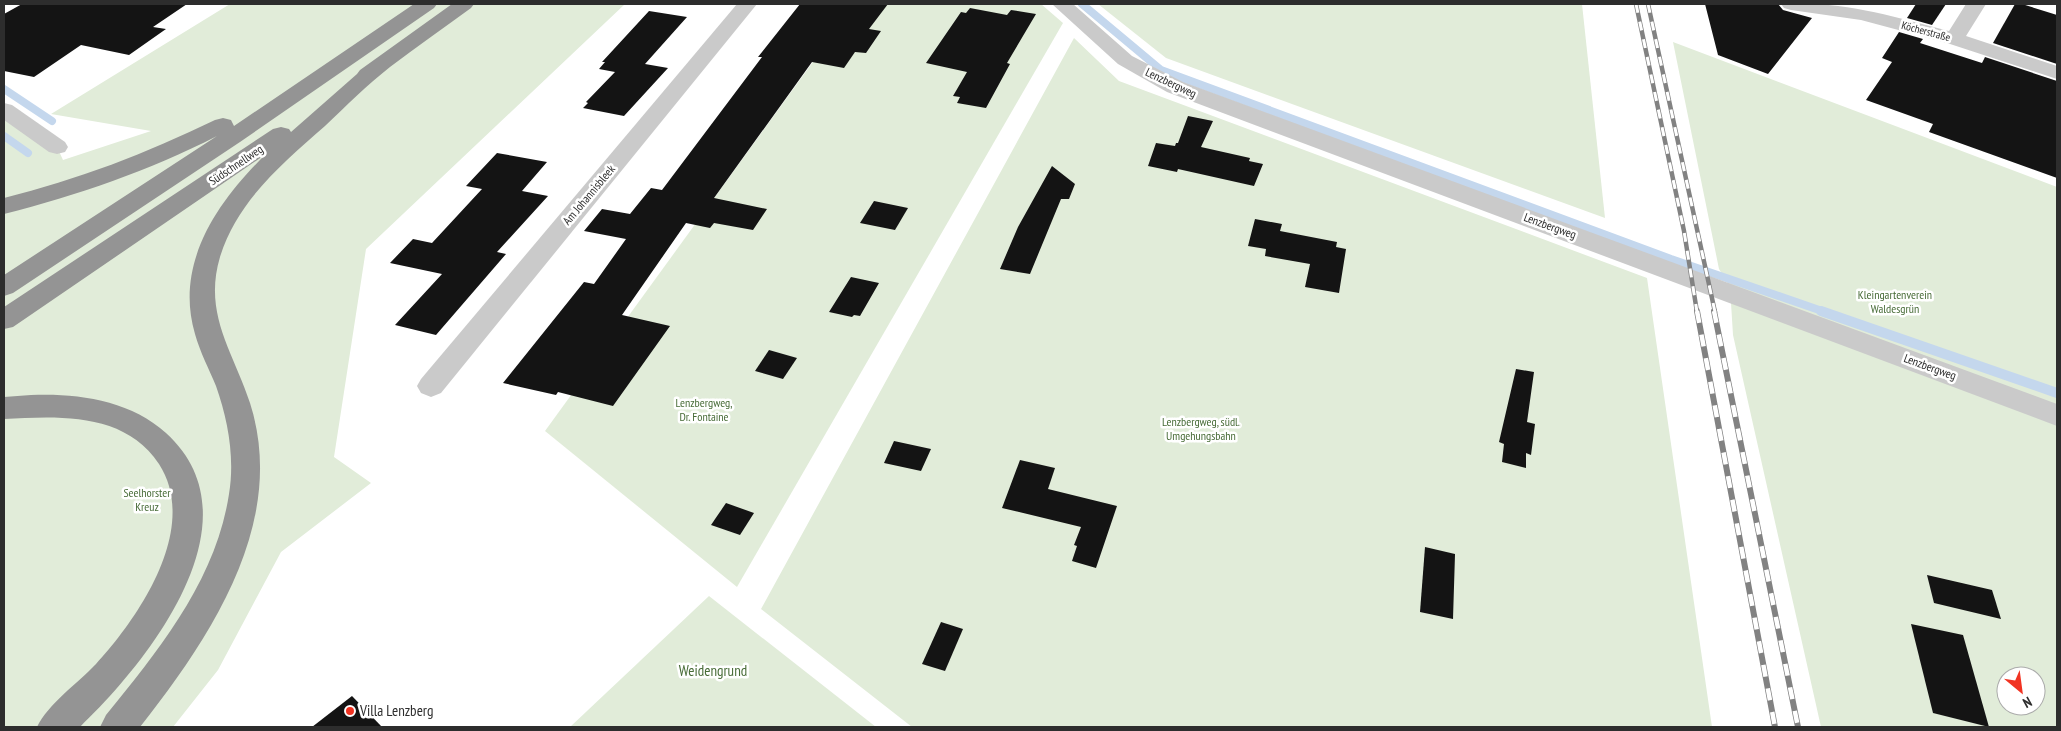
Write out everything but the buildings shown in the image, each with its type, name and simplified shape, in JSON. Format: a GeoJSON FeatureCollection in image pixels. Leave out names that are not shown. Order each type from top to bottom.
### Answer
{"type":"FeatureCollection","features":[{"type":"Feature","properties":{"kind":"highway","name":"Südschnellweg"},"geometry":{"type":"LineString","coordinates":[[4,288],[427,4]]}},
{"type":"Feature","properties":{"kind":"highway","name":"Südschnellweg"},"geometry":{"type":"LineString","coordinates":[[4,320],[254,153],[464,4]]}},
{"type":"Feature","properties":{"kind":"highway"},"geometry":{"type":"LineString","coordinates":[[118,727],[172,659],[200,614],[222,571],[236,531],[245,494],[248,460],[244,429],[236,402],[206,331],[201,307],[207,258],[216,234],[246,188],[266,166],[381,64]]}},
{"type":"Feature","properties":{"kind":"highway"},"geometry":{"type":"LineString","coordinates":[[4,206],[75,187],[170,152],[329,71]]}},
{"type":"Feature","properties":{"kind":"highway"},"geometry":{"type":"LineString","coordinates":[[4,408],[41,405],[77,407],[108,414],[136,424],[158,440],[174,460],[184,483],[188,511],[184,543],[173,578],[154,614],[121,660],[92,693],[55,727]]}},
{"type":"Feature","properties":{"kind":"street","name":"Am Johannisbleek"},"geometry":{"type":"LineString","coordinates":[[431,386],[747,4]]}},
{"type":"Feature","properties":{"kind":"street","name":"Lenzbergweg"},"geometry":{"type":"LineString","coordinates":[[1062,4],[1124,60],[1175,87],[2057,415]]}},
{"type":"Feature","properties":{"kind":"street","name":"Köcherstraße"},"geometry":{"type":"LineString","coordinates":[[1791,4],[1862,14],[1954,39],[2057,73]]}},
{"type":"Feature","properties":{"kind":"street"},"geometry":{"type":"LineString","coordinates":[[1954,39],[1976,4]]}},
{"type":"Feature","properties":{"kind":"street"},"geometry":{"type":"LineString","coordinates":[[4,110],[57,147]]}},
{"type":"Feature","properties":{"kind":"green space","name":"Seelhorster Kreuz"},"geometry":{"type":"Polygon","coordinates":[[[230,4],[625,4],[366,249],[334,457],[371,483],[281,552],[218,670],[173,727],[4,727],[4,110],[57,147],[63,160],[151,131],[51,114],[230,4]]]}},
{"type":"Feature","properties":{"kind":"green space","name":"Lenzbergweg, Dr. Fontaine"},"geometry":{"type":"Polygon","coordinates":[[[855,4],[1041,4],[1063,23],[737,587],[545,431],[855,4]]]}},
{"type":"Feature","properties":{"kind":"green space"},"geometry":{"type":"Polygon","coordinates":[[[1098,4],[1582,4],[1605,218],[1166,58],[1098,4]]]}},
{"type":"Feature","properties":{"kind":"green space","name":"Lenzbergweg, südl. Umgehungsbahn"},"geometry":{"type":"Polygon","coordinates":[[[1074,38],[1119,81],[1647,278],[1712,727],[912,727],[761,609],[1074,38]]]}},
{"type":"Feature","properties":{"kind":"green space","name":"Kleingartenverein Waldesgrün"},"geometry":{"type":"Polygon","coordinates":[[[1673,42],[2057,187],[2057,727],[1821,727],[1733,335],[1730,287],[1719,269],[1673,42]]]}},
{"type":"Feature","properties":{"kind":"green space","name":"Weidengrund"},"geometry":{"type":"Polygon","coordinates":[[[709,596],[876,727],[570,727],[709,596]]]}},
{"type":"Feature","properties":{"kind":"waterway"},"geometry":{"type":"LineString","coordinates":[[1082,4],[1161,70],[1671,259],[1825,312]]}},
{"type":"Feature","properties":{"kind":"waterway"},"geometry":{"type":"LineString","coordinates":[[4,89],[52,121]]}},
{"type":"Feature","properties":{"kind":"waterway"},"geometry":{"type":"LineString","coordinates":[[4,136],[28,153]]}},
{"type":"Feature","properties":{"kind":"waterway"},"geometry":{"type":"LineString","coordinates":[[1821,311],[2057,393]]}},
{"type":"Feature","properties":{"kind":"railway"},"geometry":{"type":"LineString","coordinates":[[1636,4],[1684,231],[1697,312]]}},
{"type":"Feature","properties":{"kind":"railway"},"geometry":{"type":"LineString","coordinates":[[1648,4],[1715,312]]}},
{"type":"Feature","properties":{"kind":"railway"},"geometry":{"type":"LineString","coordinates":[[1697,311],[1775,727]]}},
{"type":"Feature","properties":{"kind":"railway"},"geometry":{"type":"LineString","coordinates":[[1714,311],[1798,727]]}},
{"type":"Feature","properties":{"kind":"place","name":"Villa Lenzberg"},"geometry":{"type":"Point","coordinates":[350,711]}}]}
